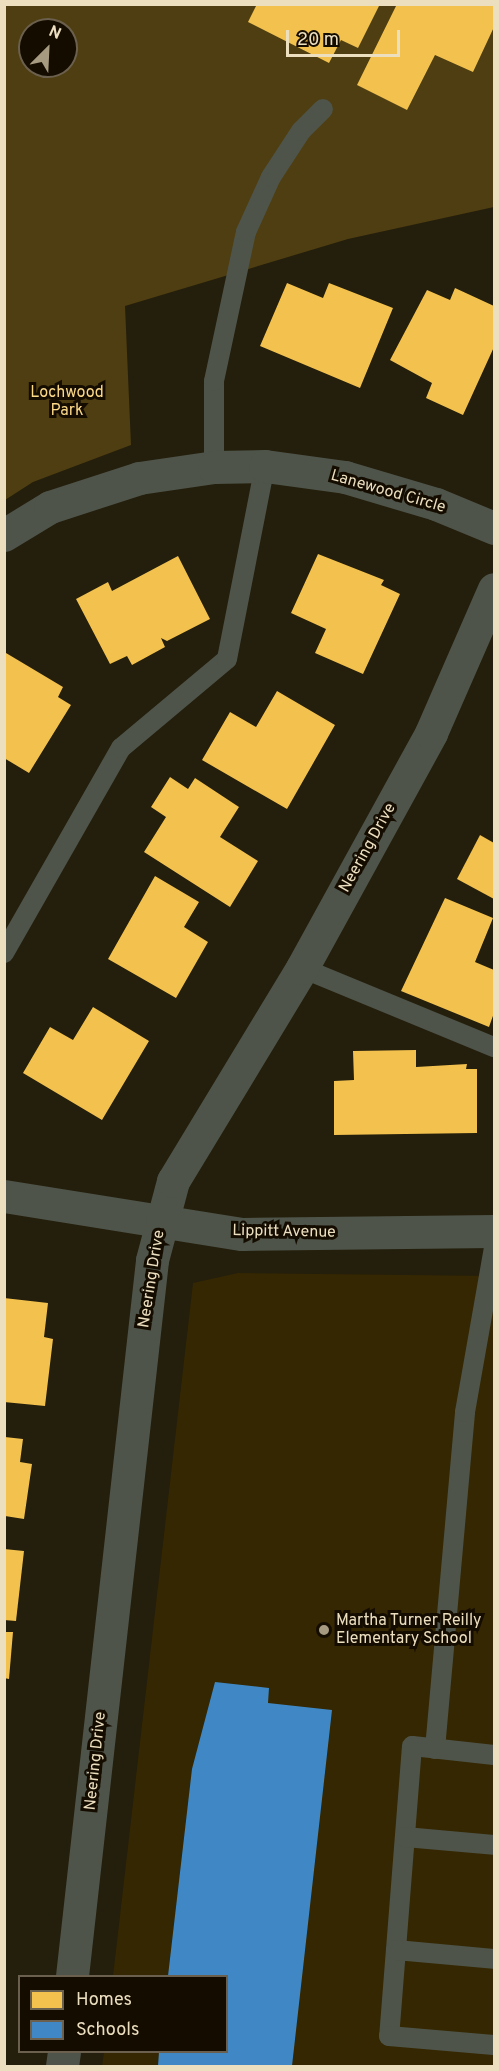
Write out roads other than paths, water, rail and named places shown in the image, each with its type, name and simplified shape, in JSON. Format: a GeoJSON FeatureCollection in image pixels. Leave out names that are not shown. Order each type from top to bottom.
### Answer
{"type":"FeatureCollection","features":[{"type":"Feature","properties":{"kind":"street","name":"Lanewood Circle"},"geometry":{"type":"LineString","coordinates":[[4,535],[50,507],[139,478],[214,467],[265,466],[345,477],[436,504],[495,528]]}},
{"type":"Feature","properties":{"kind":"street","name":"Neering Drive"},"geometry":{"type":"LineString","coordinates":[[72,1975],[150,1276],[161,1222],[173,1182],[302,968],[431,733],[495,589]]}},
{"type":"Feature","properties":{"kind":"street","name":"Lippitt Avenue"},"geometry":{"type":"LineString","coordinates":[[4,1196],[242,1234],[495,1231]]}},
{"type":"Feature","properties":{"kind":"lane"},"geometry":{"type":"LineString","coordinates":[[214,467],[214,381],[246,232],[271,177],[301,131],[323,109]]}},
{"type":"Feature","properties":{"kind":"lane"},"geometry":{"type":"LineString","coordinates":[[4,953],[121,748],[227,659],[265,466]]}},
{"type":"Feature","properties":{"kind":"lane"},"geometry":{"type":"LineString","coordinates":[[302,968],[495,1047]]}},
{"type":"Feature","properties":{"kind":"lane"},"geometry":{"type":"LineString","coordinates":[[435,1749],[465,1412],[495,1247]]}},
{"type":"Feature","properties":{"kind":"lane"},"geometry":{"type":"LineString","coordinates":[[495,1755],[412,1746],[389,2036],[495,2045]]}},
{"type":"Feature","properties":{"kind":"lane"},"geometry":{"type":"LineString","coordinates":[[405,1837],[495,1845]]}},
{"type":"Feature","properties":{"kind":"lane"},"geometry":{"type":"LineString","coordinates":[[396,1950],[495,1959]]}},
{"type":"Feature","properties":{"kind":"place","name":"Martha Turner Reilly Elementary School"},"geometry":{"type":"Point","coordinates":[324,1630]}},
{"type":"Feature","properties":{"kind":"park label","name":"Lochwood Park"},"geometry":{"type":"Point","coordinates":[67,402]}}]}
